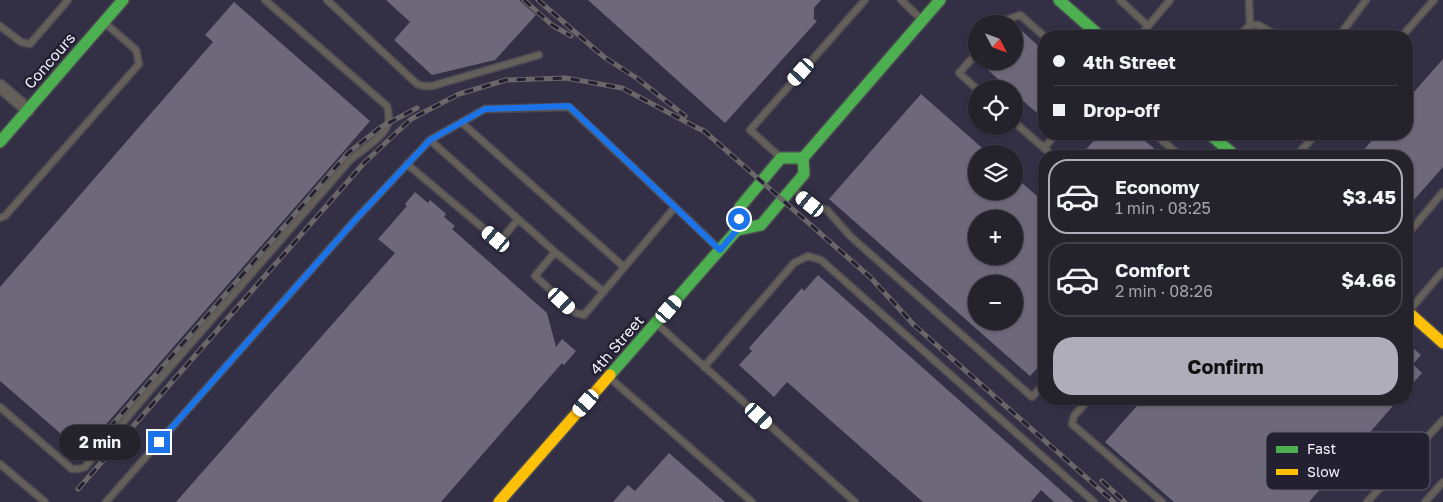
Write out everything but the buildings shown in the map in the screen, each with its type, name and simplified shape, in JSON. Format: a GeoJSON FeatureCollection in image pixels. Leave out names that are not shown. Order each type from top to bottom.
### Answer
{"type":"FeatureCollection","features":[{"type":"Feature","properties":{"kind":"main road","name":"Concours"},"geometry":{"type":"LineString","coordinates":[[0,142],[123,0]]}},
{"type":"Feature","properties":{"kind":"main road"},"geometry":{"type":"LineString","coordinates":[[803,158],[781,158],[740,207],[737,230],[761,225],[804,174],[803,158],[940,0]]}},
{"type":"Feature","properties":{"kind":"main road"},"geometry":{"type":"LineString","coordinates":[[1059,0],[1093,30]]}},
{"type":"Feature","properties":{"kind":"main road"},"geometry":{"type":"LineString","coordinates":[[1217,140],[1228,150]]}},
{"type":"Feature","properties":{"kind":"main road","name":"4th Street"},"geometry":{"type":"LineString","coordinates":[[499,502],[510,495],[609,377],[737,230]]}},
{"type":"Feature","properties":{"kind":"main road"},"geometry":{"type":"LineString","coordinates":[[1413,316],[1443,343]]}},
{"type":"Feature","properties":{"kind":"street"},"geometry":{"type":"LineString","coordinates":[[0,86],[28,110]]}},
{"type":"Feature","properties":{"kind":"lane"},"geometry":{"type":"LineString","coordinates":[[0,26],[21,42],[30,44],[68,0]]}},
{"type":"Feature","properties":{"kind":"lane"},"geometry":{"type":"LineString","coordinates":[[0,407],[72,469],[85,467],[351,159],[380,136],[387,127],[389,115],[387,106],[265,0]]}},
{"type":"Feature","properties":{"kind":"lane"},"geometry":{"type":"LineString","coordinates":[[327,0],[417,84],[423,86],[432,86],[539,55]]}},
{"type":"Feature","properties":{"kind":"lane"},"geometry":{"type":"LineString","coordinates":[[781,158],[750,130],[865,0]]}},
{"type":"Feature","properties":{"kind":"lane"},"geometry":{"type":"LineString","coordinates":[[900,0],[922,20]]}},
{"type":"Feature","properties":{"kind":"lane"},"geometry":{"type":"LineString","coordinates":[[1120,0],[1148,26]]}},
{"type":"Feature","properties":{"kind":"lane"},"geometry":{"type":"LineString","coordinates":[[1145,30],[1170,0]]}},
{"type":"Feature","properties":{"kind":"lane"},"geometry":{"type":"LineString","coordinates":[[1248,0],[1250,26]]}},
{"type":"Feature","properties":{"kind":"lane"},"geometry":{"type":"LineString","coordinates":[[1344,30],[1366,0]]}},
{"type":"Feature","properties":{"kind":"lane"},"geometry":{"type":"LineString","coordinates":[[1407,30],[1434,0]]}},
{"type":"Feature","properties":{"kind":"lane"},"geometry":{"type":"LineString","coordinates":[[1023,18],[1038,31]]}},
{"type":"Feature","properties":{"kind":"lane"},"geometry":{"type":"LineString","coordinates":[[0,218],[5,216],[139,64],[136,50],[104,22]]}},
{"type":"Feature","properties":{"kind":"lane"},"geometry":{"type":"LineString","coordinates":[[1246,30],[1250,26],[1258,25],[1267,30]]}},
{"type":"Feature","properties":{"kind":"lane"},"geometry":{"type":"LineString","coordinates":[[968,63],[959,73],[968,81]]}},
{"type":"Feature","properties":{"kind":"lane"},"geometry":{"type":"LineString","coordinates":[[106,502],[356,219],[430,140],[485,109],[569,106],[720,250]]}},
{"type":"Feature","properties":{"kind":"lane"},"geometry":{"type":"LineString","coordinates":[[461,122],[624,267]]}},
{"type":"Feature","properties":{"kind":"lane"},"geometry":{"type":"LineString","coordinates":[[1023,130],[1046,150]]}},
{"type":"Feature","properties":{"kind":"lane"},"geometry":{"type":"LineString","coordinates":[[430,140],[555,252],[604,292]]}},
{"type":"Feature","properties":{"kind":"lane"},"geometry":{"type":"LineString","coordinates":[[1044,148],[1051,140]]}},
{"type":"Feature","properties":{"kind":"lane"},"geometry":{"type":"LineString","coordinates":[[1162,140],[1173,150]]}},
{"type":"Feature","properties":{"kind":"lane"},"geometry":{"type":"LineString","coordinates":[[1301,150],[1311,140]]}},
{"type":"Feature","properties":{"kind":"lane"},"geometry":{"type":"LineString","coordinates":[[407,164],[496,239],[502,239],[518,219]]}},
{"type":"Feature","properties":{"kind":"lane"},"geometry":{"type":"LineString","coordinates":[[792,188],[810,204],[827,210],[850,236],[1032,397],[1038,390]]}},
{"type":"Feature","properties":{"kind":"lane"},"geometry":{"type":"LineString","coordinates":[[1413,228],[1443,192]]}},
{"type":"Feature","properties":{"kind":"lane"},"geometry":{"type":"LineString","coordinates":[[555,252],[535,276],[576,313],[584,315],[675,207]]}},
{"type":"Feature","properties":{"kind":"lane"},"geometry":{"type":"LineString","coordinates":[[704,366],[794,264],[808,256],[821,260],[1094,502]]}},
{"type":"Feature","properties":{"kind":"lane"},"geometry":{"type":"LineString","coordinates":[[1413,304],[1443,271]]}},
{"type":"Feature","properties":{"kind":"lane"},"geometry":{"type":"LineString","coordinates":[[656,323],[855,502]]}},
{"type":"Feature","properties":{"kind":"lane"},"geometry":{"type":"LineString","coordinates":[[609,377],[752,502]]}},
{"type":"Feature","properties":{"kind":"lane"},"geometry":{"type":"LineString","coordinates":[[1084,405],[1074,416],[1072,424],[1162,502]]}},
{"type":"Feature","properties":{"kind":"lane"},"geometry":{"type":"LineString","coordinates":[[1430,434],[1443,420]]}},
{"type":"Feature","properties":{"kind":"lane"},"geometry":{"type":"LineString","coordinates":[[0,464],[44,502]]}},
{"type":"Feature","properties":{"kind":"lane"},"geometry":{"type":"LineString","coordinates":[[1426,502],[1443,482]]}},
{"type":"Feature","properties":{"kind":"lane"},"geometry":{"type":"LineString","coordinates":[[1367,502],[1378,490]]}},
{"type":"Feature","properties":{"kind":"shaded area"},"geometry":{"type":"Polygon","coordinates":[[[0,0],[1443,0],[1443,502],[0,502],[0,0]]]}},
{"type":"Feature","properties":{"kind":"railway"},"geometry":{"type":"LineString","coordinates":[[524,0],[552,25],[571,36]]}},
{"type":"Feature","properties":{"kind":"railway"},"geometry":{"type":"LineString","coordinates":[[538,0],[604,57],[638,79],[685,116]]}},
{"type":"Feature","properties":{"kind":"railway"},"geometry":{"type":"LineString","coordinates":[[78,489],[364,163],[411,119],[459,94],[506,80],[566,78],[622,88],[707,133]]}},
{"type":"Feature","properties":{"kind":"railway"},"geometry":{"type":"LineString","coordinates":[[86,455],[348,153],[381,127],[417,108]]}},
{"type":"Feature","properties":{"kind":"railway"},"geometry":{"type":"LineString","coordinates":[[703,130],[871,278],[914,325],[1114,502]]}},
{"type":"Feature","properties":{"kind":"railway"},"geometry":{"type":"LineString","coordinates":[[1102,481],[1125,502]]}},
{"type":"Feature","properties":{"kind":"traffic: fast"},"geometry":{"type":"LineString","coordinates":[[0,142],[123,0]]}},
{"type":"Feature","properties":{"kind":"traffic: fast"},"geometry":{"type":"LineString","coordinates":[[737,230],[761,225],[804,174],[803,158],[940,0]]}},
{"type":"Feature","properties":{"kind":"traffic: fast"},"geometry":{"type":"LineString","coordinates":[[1059,0],[1093,30]]}},
{"type":"Feature","properties":{"kind":"traffic: fast"},"geometry":{"type":"LineString","coordinates":[[1217,140],[1228,150]]}},
{"type":"Feature","properties":{"kind":"traffic: fast"},"geometry":{"type":"LineString","coordinates":[[610,375],[737,230],[740,207],[781,158],[803,158]]}},
{"type":"Feature","properties":{"kind":"traffic: slow"},"geometry":{"type":"LineString","coordinates":[[1413,316],[1443,343]]}},
{"type":"Feature","properties":{"kind":"traffic: slow"},"geometry":{"type":"LineString","coordinates":[[499,502],[610,375]]}},
{"type":"Feature","properties":{"kind":"route"},"geometry":{"type":"LineString","coordinates":[[159,442],[356,219],[430,140],[485,109],[569,106],[720,250],[737,230],[739,219]]}}]}
